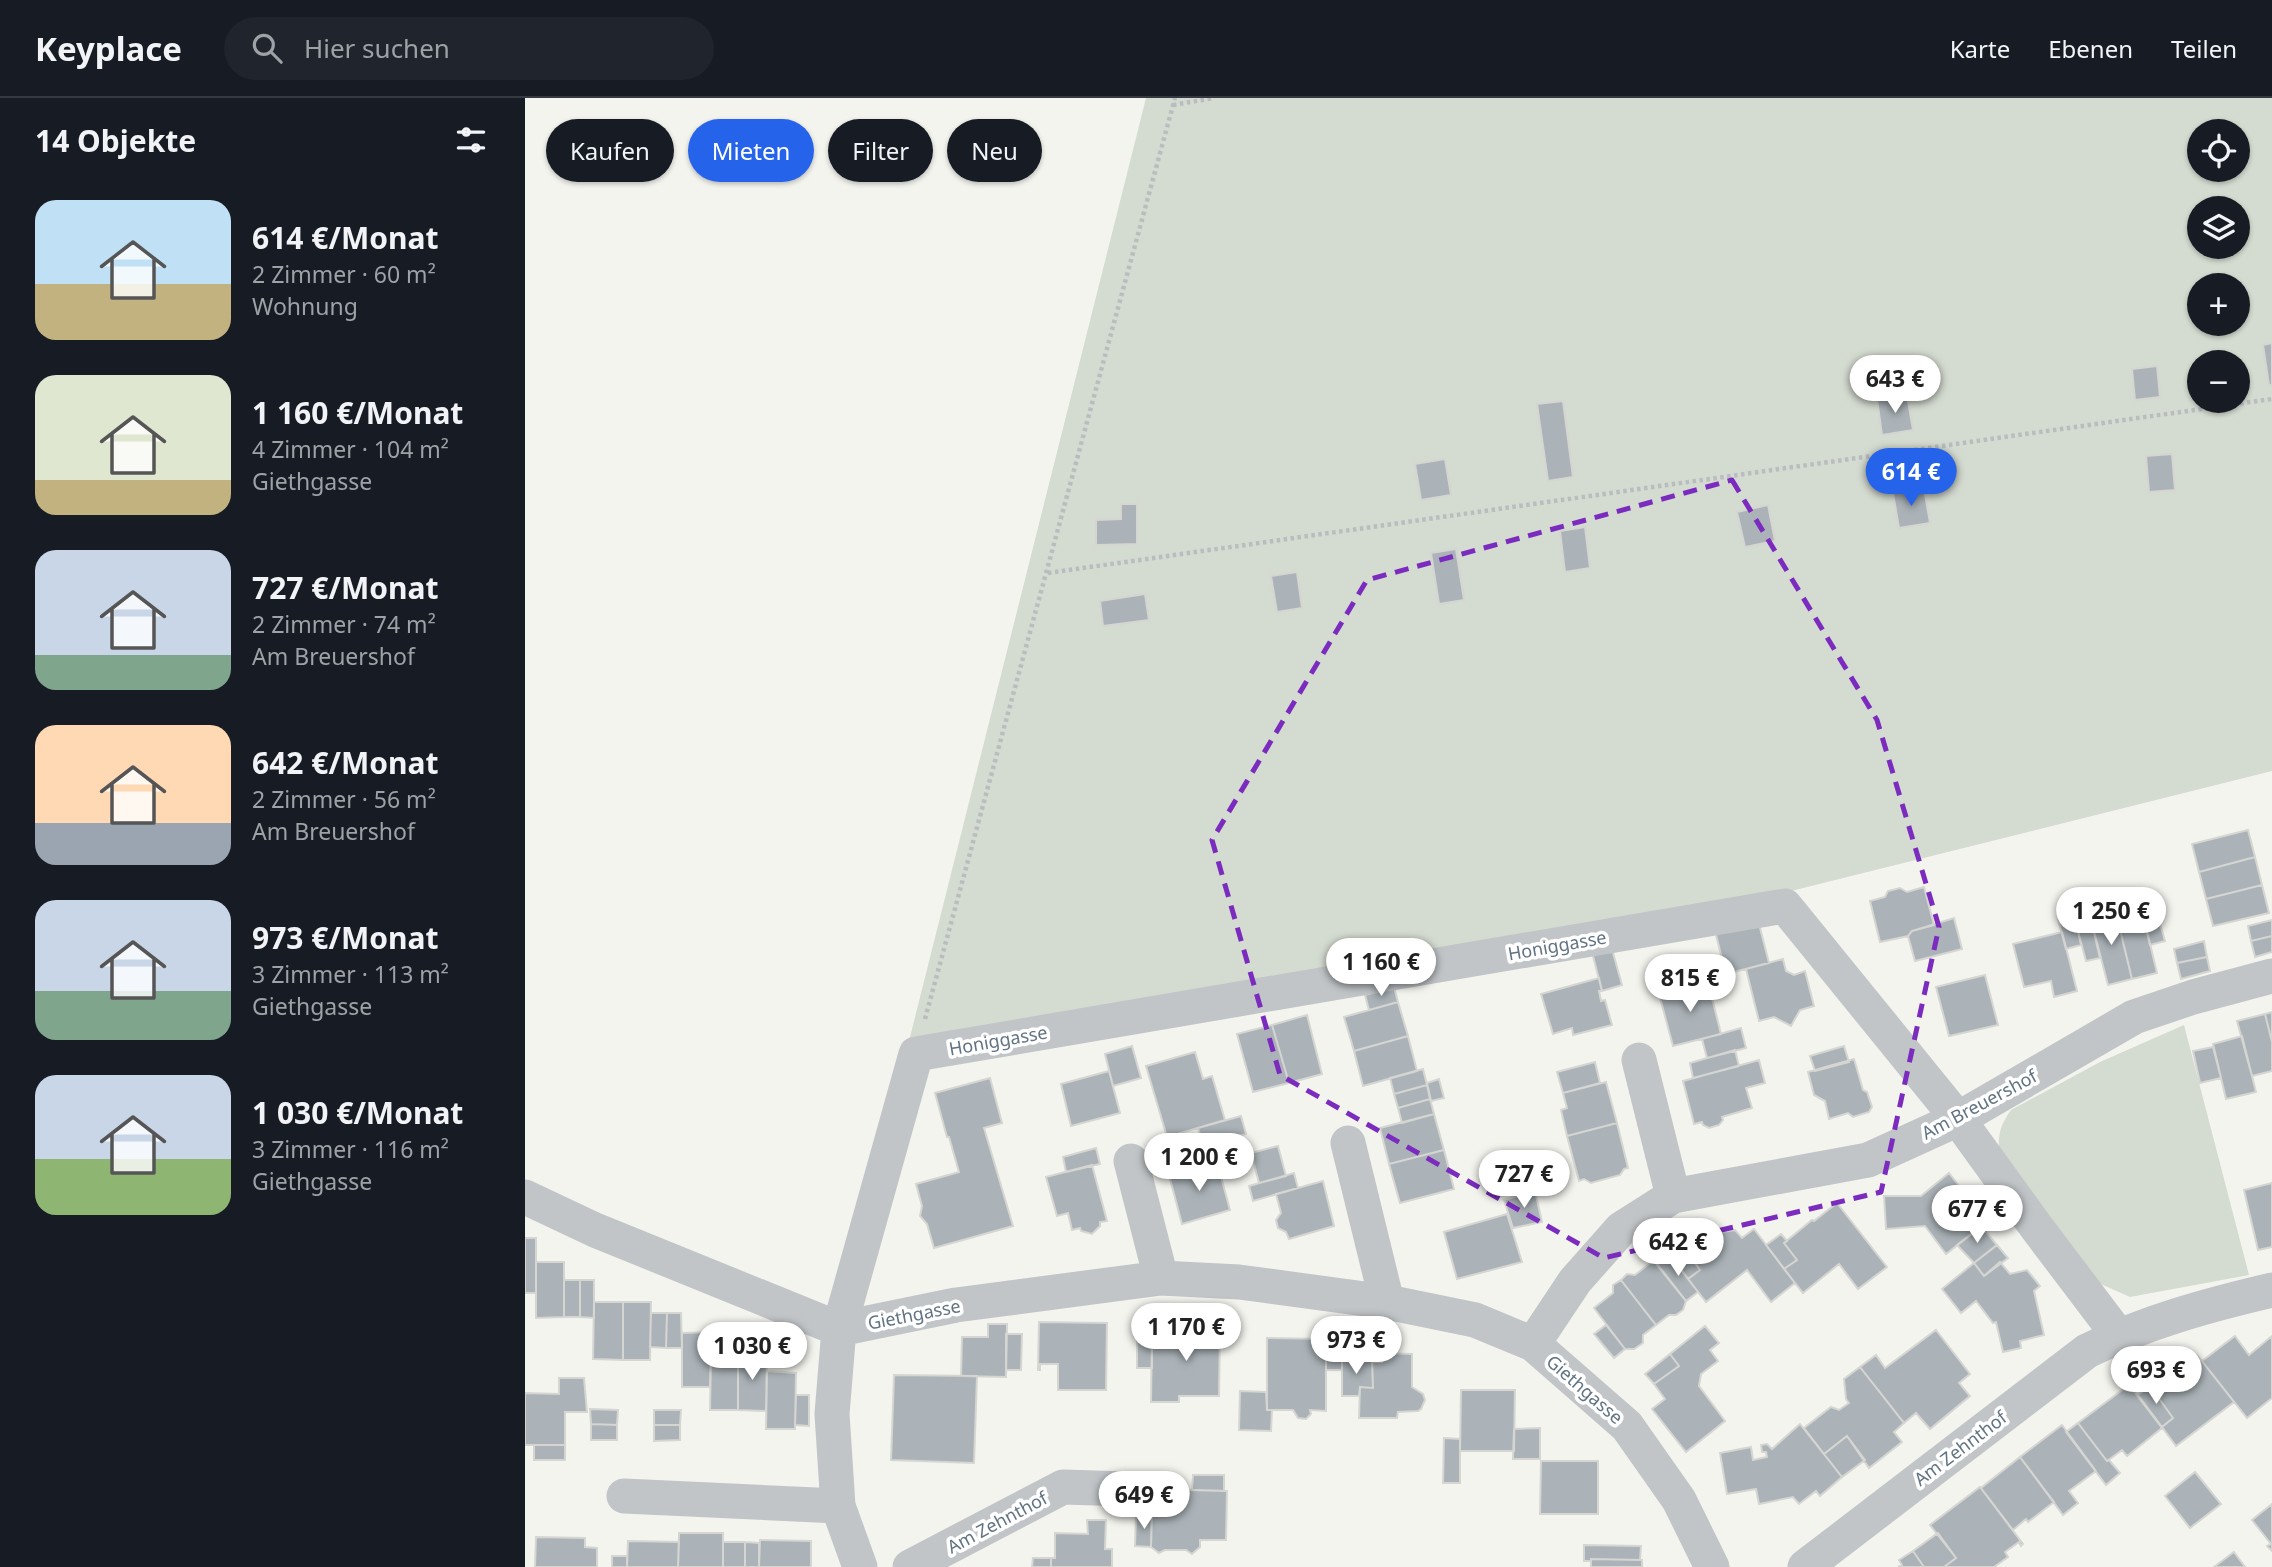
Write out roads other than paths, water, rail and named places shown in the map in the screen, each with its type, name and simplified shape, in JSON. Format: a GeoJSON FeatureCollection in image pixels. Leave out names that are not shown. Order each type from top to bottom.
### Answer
{"type":"FeatureCollection","features":[{"type":"Feature","properties":{"kind":"street","name":"Honiggasse"},"geometry":{"type":"LineString","coordinates":[[839,1329],[916,1054],[1785,906],[1958,1119],[2118,1335]]}},
{"type":"Feature","properties":{"kind":"street","name":"Am Breuershof"},"geometry":{"type":"LineString","coordinates":[[1533,1344],[1574,1281],[1621,1229],[1673,1196],[1868,1160],[1958,1119],[2134,1017],[2193,997],[2272,976]]}},
{"type":"Feature","properties":{"kind":"street"},"geometry":{"type":"LineString","coordinates":[[1639,1060],[1673,1196]]}},
{"type":"Feature","properties":{"kind":"street"},"geometry":{"type":"LineString","coordinates":[[1348,1143],[1387,1302]]}},
{"type":"Feature","properties":{"kind":"street"},"geometry":{"type":"LineString","coordinates":[[1131,1161],[1161,1278]]}},
{"type":"Feature","properties":{"kind":"street"},"geometry":{"type":"LineString","coordinates":[[525,1197],[595,1230],[839,1329],[832,1414],[838,1506],[860,1567]]}},
{"type":"Feature","properties":{"kind":"street","name":"Giethgasse"},"geometry":{"type":"LineString","coordinates":[[839,1329],[956,1305],[1161,1278],[1238,1282],[1387,1302],[1475,1320],[1533,1344],[1627,1426],[1679,1500],[1712,1567]]}},
{"type":"Feature","properties":{"kind":"street"},"geometry":{"type":"LineString","coordinates":[[2118,1335],[2171,1317],[2272,1290]]}},
{"type":"Feature","properties":{"kind":"street","name":"Am Zehnthof"},"geometry":{"type":"LineString","coordinates":[[1805,1567],[2087,1351],[2118,1335]]}},
{"type":"Feature","properties":{"kind":"street","name":"Am Zehnthof"},"geometry":{"type":"LineString","coordinates":[[910,1567],[1063,1487],[1128,1489]]}},
{"type":"Feature","properties":{"kind":"street"},"geometry":{"type":"LineString","coordinates":[[624,1496],[838,1506]]}}]}
